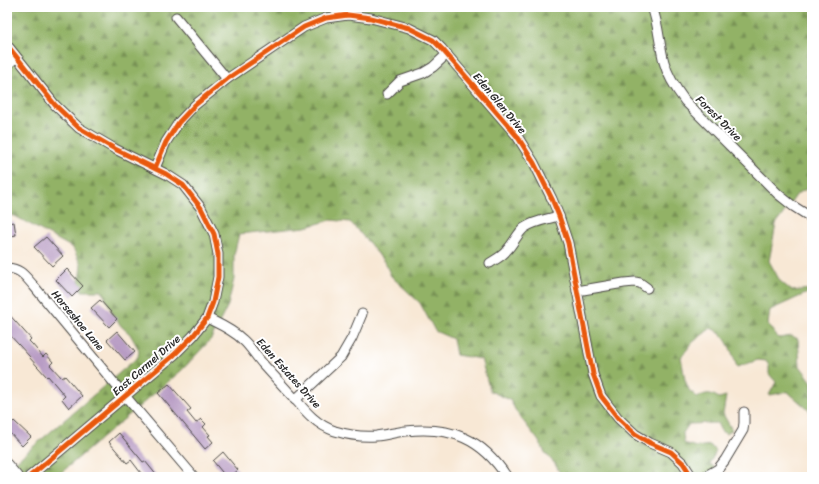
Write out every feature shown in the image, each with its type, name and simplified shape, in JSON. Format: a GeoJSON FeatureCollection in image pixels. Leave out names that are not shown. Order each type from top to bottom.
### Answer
{"type":"FeatureCollection","features":[{"type":"Feature","properties":{"kind":"street","name":"Forest Drive"},"geometry":{"type":"LineString","coordinates":[[652,7],[656,16],[664,63],[673,84],[685,101],[778,194],[812,218]]}},
{"type":"Feature","properties":{"kind":"street","name":"Eden Glen Drive"},"geometry":{"type":"LineString","coordinates":[[155,168],[166,142],[179,122],[195,105],[226,79],[304,27],[326,18],[348,15],[371,18],[409,28],[432,40],[447,54],[517,136],[534,163],[552,199],[560,216],[568,243],[592,374],[601,396],[618,418],[635,434],[650,443],[671,452],[683,463],[692,477]]}},
{"type":"Feature","properties":{"kind":"street"},"geometry":{"type":"LineString","coordinates":[[176,17],[226,79]]}},
{"type":"Feature","properties":{"kind":"street","name":"East Carmel Drive"},"geometry":{"type":"LineString","coordinates":[[7,45],[16,58],[55,104],[79,128],[115,150],[155,168],[183,185],[201,208],[214,234],[218,254],[218,277],[213,302],[207,318],[193,336],[174,355],[29,477]]}},
{"type":"Feature","properties":{"kind":"street"},"geometry":{"type":"LineString","coordinates":[[387,94],[400,82],[433,67],[447,54]]}},
{"type":"Feature","properties":{"kind":"street"},"geometry":{"type":"LineString","coordinates":[[7,65],[16,58]]}},
{"type":"Feature","properties":{"kind":"street"},"geometry":{"type":"LineString","coordinates":[[490,263],[507,250],[517,236],[528,226],[560,216]]}},
{"type":"Feature","properties":{"kind":"street","name":"Horseshoe Lane"},"geometry":{"type":"LineString","coordinates":[[7,268],[20,271],[194,477]]}},
{"type":"Feature","properties":{"kind":"street"},"geometry":{"type":"LineString","coordinates":[[577,291],[635,282],[647,288]]}},
{"type":"Feature","properties":{"kind":"street"},"geometry":{"type":"LineString","coordinates":[[296,400],[341,357],[352,338],[362,314]]}},
{"type":"Feature","properties":{"kind":"street","name":"Eden Estates Drive"},"geometry":{"type":"LineString","coordinates":[[207,318],[227,328],[243,340],[304,410],[322,425],[334,430],[358,436],[376,436],[406,431],[446,431],[465,438],[485,450],[507,477]]}},
{"type":"Feature","properties":{"kind":"street"},"geometry":{"type":"LineString","coordinates":[[704,477],[718,469],[725,460],[743,430],[744,412]]}},
{"type":"Feature","properties":{"kind":"street"},"geometry":{"type":"LineString","coordinates":[[7,464],[18,477]]}},
{"type":"Feature","properties":{"kind":"green space"},"geometry":{"type":"Polygon","coordinates":[[[7,7],[812,7],[812,186],[797,194],[776,224],[769,261],[780,281],[792,291],[812,289],[812,291],[770,310],[768,324],[779,338],[792,336],[798,339],[800,366],[812,382],[812,413],[788,392],[769,395],[776,382],[769,374],[769,366],[766,361],[758,360],[737,367],[731,349],[725,339],[717,331],[711,328],[693,342],[681,357],[685,380],[689,390],[697,397],[708,394],[719,398],[726,396],[723,414],[732,430],[726,434],[721,431],[717,423],[689,424],[683,433],[684,443],[696,447],[710,445],[716,451],[710,463],[722,475],[720,477],[562,477],[555,464],[546,454],[538,440],[517,413],[510,400],[490,391],[481,359],[456,355],[453,339],[435,331],[420,303],[391,276],[385,263],[350,222],[331,220],[306,227],[239,234],[234,255],[234,279],[228,305],[211,339],[182,370],[56,477],[7,477],[7,469],[138,357],[139,350],[130,334],[115,318],[102,291],[82,291],[79,282],[81,265],[73,248],[15,216],[7,215],[7,7]]]}},
{"type":"Feature","properties":{"kind":"building"},"geometry":{"type":"Polygon","coordinates":[[[14,222],[16,235],[7,237],[7,223],[14,222]]]}},
{"type":"Feature","properties":{"kind":"building"},"geometry":{"type":"Polygon","coordinates":[[[46,237],[63,256],[52,266],[34,247],[46,237]]]}},
{"type":"Feature","properties":{"kind":"building"},"geometry":{"type":"Polygon","coordinates":[[[67,269],[83,286],[72,297],[56,280],[67,269]]]}},
{"type":"Feature","properties":{"kind":"building"},"geometry":{"type":"Polygon","coordinates":[[[100,300],[117,319],[109,327],[91,308],[100,300]]]}},
{"type":"Feature","properties":{"kind":"building"},"geometry":{"type":"Polygon","coordinates":[[[7,312],[31,339],[29,341],[43,357],[46,354],[53,362],[50,365],[62,378],[65,376],[82,396],[69,408],[62,399],[65,396],[7,332],[7,312]]]}},
{"type":"Feature","properties":{"kind":"building"},"geometry":{"type":"Polygon","coordinates":[[[117,331],[135,352],[125,360],[107,340],[117,331]]]}},
{"type":"Feature","properties":{"kind":"building"},"geometry":{"type":"Polygon","coordinates":[[[169,384],[191,409],[187,412],[196,423],[201,419],[206,424],[203,427],[210,435],[208,436],[213,442],[205,449],[158,393],[169,384]]]}},
{"type":"Feature","properties":{"kind":"building"},"geometry":{"type":"Polygon","coordinates":[[[14,421],[31,437],[22,446],[7,430],[7,428],[14,421]]]}},
{"type":"Feature","properties":{"kind":"building"},"geometry":{"type":"Polygon","coordinates":[[[119,433],[143,462],[145,461],[158,477],[144,477],[131,460],[127,463],[109,442],[119,433]]]}},
{"type":"Feature","properties":{"kind":"building"},"geometry":{"type":"Polygon","coordinates":[[[223,452],[238,470],[230,477],[226,477],[213,461],[223,452]]]}},
{"type":"Feature","properties":{"kind":"cycle path"},"geometry":{"type":"LineString","coordinates":[[155,168],[166,142],[179,122],[195,105],[227,79],[304,27],[326,18],[348,15],[371,18],[409,28],[433,40],[517,136],[534,163],[552,199],[568,243],[593,374],[601,396],[618,418],[635,434],[650,443],[671,452],[683,463],[692,477]]}},
{"type":"Feature","properties":{"kind":"cycle path"},"geometry":{"type":"LineString","coordinates":[[7,45],[55,105],[79,128],[115,149],[166,174],[183,185],[201,208],[214,234],[218,254],[218,277],[213,302],[207,318],[193,336],[174,355],[29,477]]}}]}
